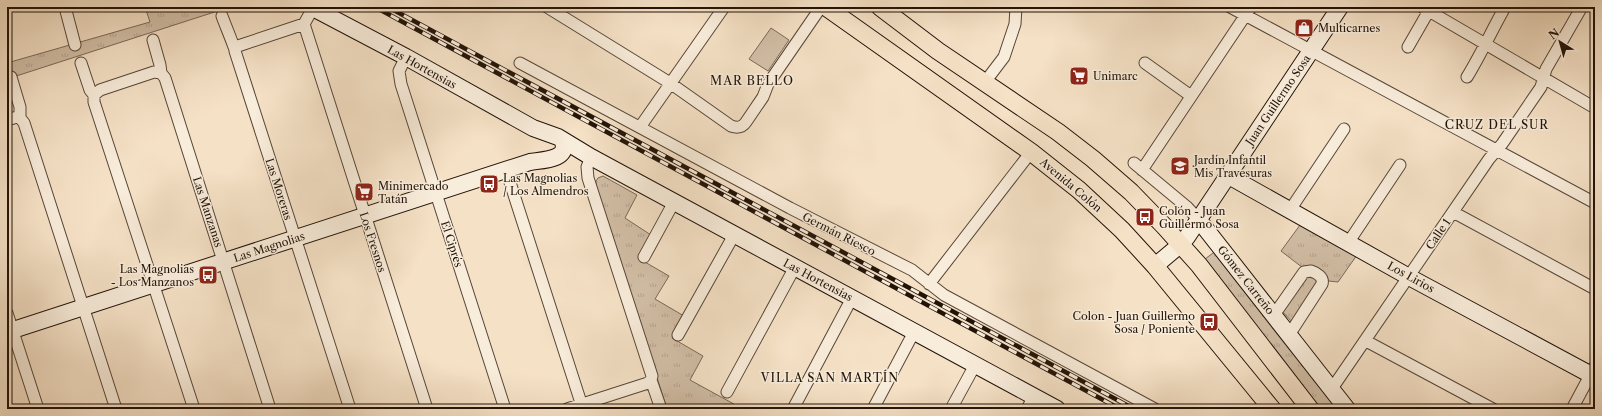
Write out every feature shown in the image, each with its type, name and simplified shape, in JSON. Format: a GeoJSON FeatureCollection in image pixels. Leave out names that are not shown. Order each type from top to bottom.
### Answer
{"type":"FeatureCollection","features":[{"type":"Feature","properties":{"kind":"main road","name":"Avenida Colón"},"geometry":{"type":"LineString","coordinates":[[826,7],[1031,152],[1067,180],[1102,211],[1155,266],[1272,409]]}},
{"type":"Feature","properties":{"kind":"main road"},"geometry":{"type":"LineString","coordinates":[[880,7],[938,51],[1043,121],[1093,159],[1131,192],[1181,244],[1214,283],[1310,409]]}},
{"type":"Feature","properties":{"kind":"street"},"geometry":{"type":"LineString","coordinates":[[65,7],[75,45]]}},
{"type":"Feature","properties":{"kind":"street"},"geometry":{"type":"LineString","coordinates":[[547,7],[670,83],[731,126],[740,127],[746,122],[763,97],[768,84],[821,7]]}},
{"type":"Feature","properties":{"kind":"street"},"geometry":{"type":"LineString","coordinates":[[640,127],[724,7]]}},
{"type":"Feature","properties":{"kind":"street"},"geometry":{"type":"LineString","coordinates":[[985,82],[1004,57],[1015,24],[1016,7]]}},
{"type":"Feature","properties":{"kind":"street"},"geometry":{"type":"LineString","coordinates":[[1230,7],[1248,11],[1311,50],[1595,203]]}},
{"type":"Feature","properties":{"kind":"street","name":"Juan Guillermo Sosa"},"geometry":{"type":"LineString","coordinates":[[1155,266],[1181,244],[1340,7]]}},
{"type":"Feature","properties":{"kind":"street"},"geometry":{"type":"LineString","coordinates":[[1467,77],[1483,51],[1489,35],[1506,7]]}},
{"type":"Feature","properties":{"kind":"street"},"geometry":{"type":"LineString","coordinates":[[235,48],[304,24],[312,8]]}},
{"type":"Feature","properties":{"kind":"street","name":"Las Hortensias"},"geometry":{"type":"LineString","coordinates":[[312,8],[406,57],[533,128],[553,147],[585,154],[975,365],[1030,403],[1057,409]]}},
{"type":"Feature","properties":{"kind":"street"},"geometry":{"type":"LineString","coordinates":[[1408,47],[1427,8],[1543,79],[1595,108]]}},
{"type":"Feature","properties":{"kind":"street","name":"Calle 1"},"geometry":{"type":"LineString","coordinates":[[1331,390],[1366,341],[1489,159],[1497,150],[1541,86],[1546,69],[1580,10]]}},
{"type":"Feature","properties":{"kind":"street"},"geometry":{"type":"LineString","coordinates":[[1145,63],[1191,96],[1248,11]]}},
{"type":"Feature","properties":{"kind":"street","name":"Las Moreras"},"geometry":{"type":"LineString","coordinates":[[222,16],[231,42],[235,48],[350,409]]}},
{"type":"Feature","properties":{"kind":"street","name":"Los Fresnos"},"geometry":{"type":"LineString","coordinates":[[304,24],[423,408]]}},
{"type":"Feature","properties":{"kind":"street","name":"Las Manzanas"},"geometry":{"type":"LineString","coordinates":[[153,40],[161,73],[165,78],[270,409]]}},
{"type":"Feature","properties":{"kind":"street","name":"El Ciprés"},"geometry":{"type":"LineString","coordinates":[[406,57],[401,66],[399,80],[505,409]]}},
{"type":"Feature","properties":{"kind":"street"},"geometry":{"type":"LineString","coordinates":[[81,63],[90,90],[94,95],[94,102],[194,409]]}},
{"type":"Feature","properties":{"kind":"street","name":"Germán Riesco"},"geometry":{"type":"LineString","coordinates":[[520,63],[790,208],[912,270],[944,295],[1156,409]]}},
{"type":"Feature","properties":{"kind":"street"},"geometry":{"type":"LineString","coordinates":[[94,95],[100,90],[154,72],[161,73]]}},
{"type":"Feature","properties":{"kind":"street"},"geometry":{"type":"LineString","coordinates":[[11,77],[20,108],[20,118],[24,123],[116,409]]}},
{"type":"Feature","properties":{"kind":"street","name":"Gómez Carreño"},"geometry":{"type":"LineString","coordinates":[[1191,96],[1138,167],[1187,207],[1198,219],[1347,409]]}},
{"type":"Feature","properties":{"kind":"street"},"geometry":{"type":"LineString","coordinates":[[7,120],[17,117],[20,118]]}},
{"type":"Feature","properties":{"kind":"street"},"geometry":{"type":"LineString","coordinates":[[1290,210],[1344,129]]}},
{"type":"Feature","properties":{"kind":"street","name":"Las Magnolias"},"geometry":{"type":"LineString","coordinates":[[10,331],[530,162],[553,147]]}},
{"type":"Feature","properties":{"kind":"street"},"geometry":{"type":"LineString","coordinates":[[929,284],[1031,152]]}},
{"type":"Feature","properties":{"kind":"street"},"geometry":{"type":"LineString","coordinates":[[585,154],[588,178],[652,376],[651,380],[661,409]]}},
{"type":"Feature","properties":{"kind":"street"},"geometry":{"type":"LineString","coordinates":[[1348,243],[1400,164]]}},
{"type":"Feature","properties":{"kind":"street"},"geometry":{"type":"LineString","coordinates":[[506,170],[582,407]]}},
{"type":"Feature","properties":{"kind":"street","name":"Los Lirios"},"geometry":{"type":"LineString","coordinates":[[1227,175],[1409,277],[1593,373]]}},
{"type":"Feature","properties":{"kind":"street"},"geometry":{"type":"LineString","coordinates":[[644,258],[674,202]]}},
{"type":"Feature","properties":{"kind":"street"},"geometry":{"type":"LineString","coordinates":[[1453,212],[1595,289]]}},
{"type":"Feature","properties":{"kind":"street"},"geometry":{"type":"LineString","coordinates":[[678,334],[734,235]]}},
{"type":"Feature","properties":{"kind":"street"},"geometry":{"type":"LineString","coordinates":[[726,392],[795,268]]}},
{"type":"Feature","properties":{"kind":"street"},"geometry":{"type":"LineString","coordinates":[[1274,315],[1304,272],[1311,270],[1322,278],[1322,282],[1289,335]]}},
{"type":"Feature","properties":{"kind":"street"},"geometry":{"type":"LineString","coordinates":[[793,409],[852,298]]}},
{"type":"Feature","properties":{"kind":"street"},"geometry":{"type":"LineString","coordinates":[[7,313],[10,331],[38,409]]}},
{"type":"Feature","properties":{"kind":"street"},"geometry":{"type":"LineString","coordinates":[[873,409],[914,332]]}},
{"type":"Feature","properties":{"kind":"street"},"geometry":{"type":"LineString","coordinates":[[1366,341],[1493,409]]}},
{"type":"Feature","properties":{"kind":"street"},"geometry":{"type":"LineString","coordinates":[[951,409],[975,365]]}},
{"type":"Feature","properties":{"kind":"street"},"geometry":{"type":"LineString","coordinates":[[1572,409],[1593,373]]}},
{"type":"Feature","properties":{"kind":"street"},"geometry":{"type":"LineString","coordinates":[[567,409],[582,407],[648,383],[651,380]]}},
{"type":"Feature","properties":{"kind":"green space"},"geometry":{"type":"Polygon","coordinates":[[[145,7],[183,7],[185,11],[198,7],[230,7],[7,79],[7,63],[150,22],[145,7]]]}},
{"type":"Feature","properties":{"kind":"green space"},"geometry":{"type":"Polygon","coordinates":[[[771,28],[789,40],[768,71],[749,59],[771,28]]]}},
{"type":"Feature","properties":{"kind":"green space"},"geometry":{"type":"Polygon","coordinates":[[[603,176],[637,195],[625,218],[651,235],[638,258],[669,276],[655,299],[684,316],[672,338],[703,356],[690,380],[743,409],[667,409],[596,185],[598,178],[603,176]]]}},
{"type":"Feature","properties":{"kind":"green space"},"geometry":{"type":"Polygon","coordinates":[[[1300,225],[1357,255],[1338,282],[1319,280],[1292,322],[1282,311],[1307,271],[1281,251],[1300,225]]]}},
{"type":"Feature","properties":{"kind":"green space"},"geometry":{"type":"Polygon","coordinates":[[[1217,250],[1339,409],[1318,409],[1205,259],[1217,250]]]}},
{"type":"Feature","properties":{"kind":"railway"},"geometry":{"type":"LineString","coordinates":[[375,7],[1120,409]]}},
{"type":"Feature","properties":{"kind":"railway"},"geometry":{"type":"LineString","coordinates":[[388,7],[1134,409]]}},
{"type":"Feature","properties":{"kind":"place","name":"Multicarnes"},"geometry":{"type":"Point","coordinates":[1304,28]}},
{"type":"Feature","properties":{"kind":"place","name":"Unimarc"},"geometry":{"type":"Point","coordinates":[1079,76]}},
{"type":"Feature","properties":{"kind":"place","name":"Jardín Infantil Mis Travesuras"},"geometry":{"type":"Point","coordinates":[1180,166]}},
{"type":"Feature","properties":{"kind":"place","name":"Las Magnolias / Los Almendros"},"geometry":{"type":"Point","coordinates":[489,184]}},
{"type":"Feature","properties":{"kind":"place","name":"Minimercado Tatán"},"geometry":{"type":"Point","coordinates":[364,192]}},
{"type":"Feature","properties":{"kind":"place","name":"Colón - Juan Guillermo Sosa"},"geometry":{"type":"Point","coordinates":[1145,217]}},
{"type":"Feature","properties":{"kind":"place","name":"Las Magnolias - Los Manzanos"},"geometry":{"type":"Point","coordinates":[208,275]}},
{"type":"Feature","properties":{"kind":"place","name":"Colon - Juan Guillermo Sosa / Poniente"},"geometry":{"type":"Point","coordinates":[1209,322]}},
{"type":"Feature","properties":{"kind":"district","name":"MAR BELLO"},"geometry":{"type":"Point","coordinates":[752,80]}},
{"type":"Feature","properties":{"kind":"district","name":"CRUZ DEL SUR"},"geometry":{"type":"Point","coordinates":[1497,124]}},
{"type":"Feature","properties":{"kind":"district","name":"VILLA SAN MARTÍN"},"geometry":{"type":"Point","coordinates":[830,377]}}]}
